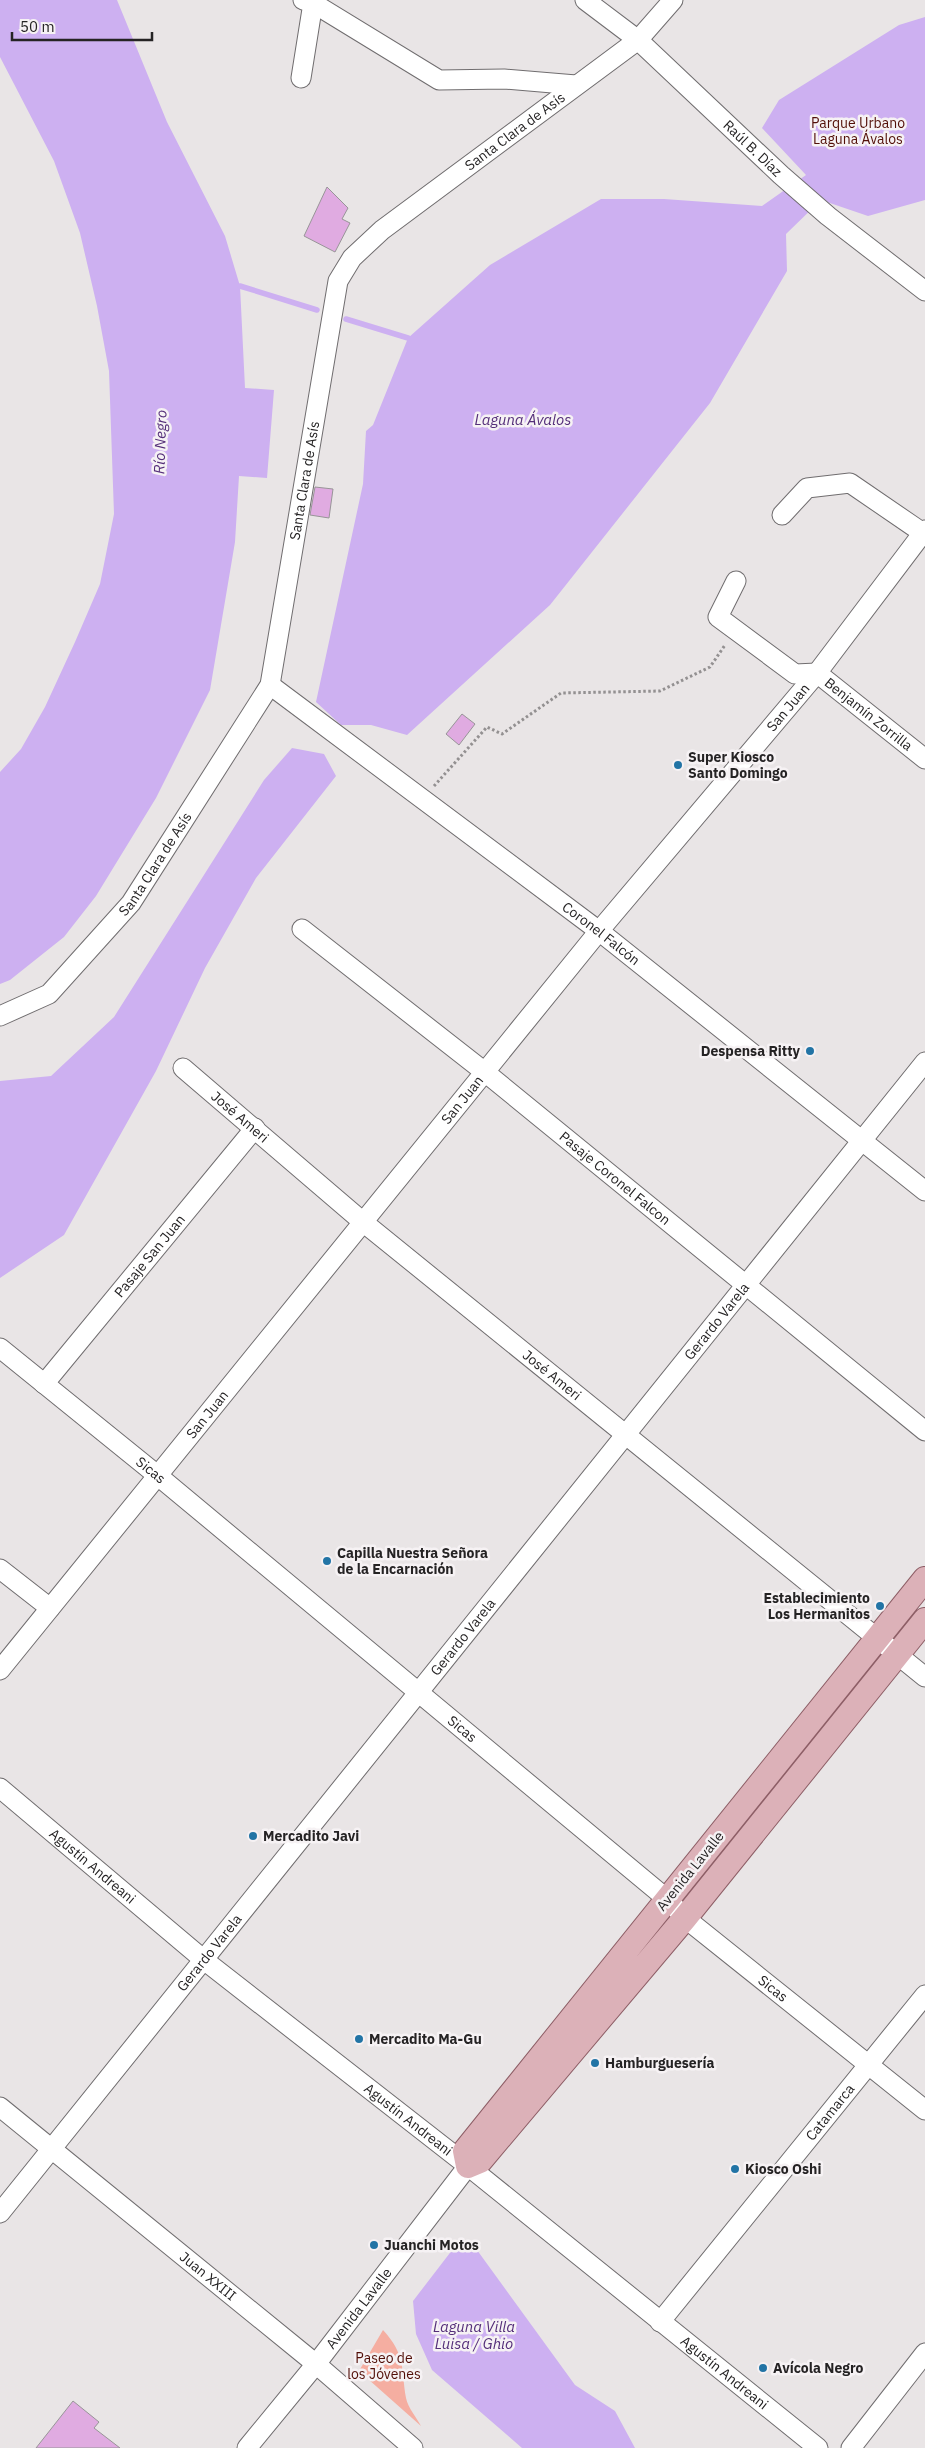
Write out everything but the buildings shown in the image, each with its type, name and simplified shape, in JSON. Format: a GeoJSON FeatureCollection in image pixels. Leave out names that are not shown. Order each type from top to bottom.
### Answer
{"type":"FeatureCollection","features":[{"type":"Feature","properties":{"kind":"main road","name":"Avenida Lavalle"},"geometry":{"type":"LineString","coordinates":[[925,1579],[465,2151],[468,2166],[480,2161],[685,1918],[925,1620]]}},
{"type":"Feature","properties":{"kind":"street","name":"Raúl B. Díaz"},"geometry":{"type":"LineString","coordinates":[[585,0],[638,40],[781,175],[828,216],[925,291]]}},
{"type":"Feature","properties":{"kind":"street","name":"Santa Clara de Asís"},"geometry":{"type":"LineString","coordinates":[[0,1016],[50,994],[131,902],[270,685],[338,281],[352,258],[368,241],[638,40],[673,0]]}},
{"type":"Feature","properties":{"kind":"street"},"geometry":{"type":"LineString","coordinates":[[301,78],[308,2],[439,80],[504,79],[576,85]]}},
{"type":"Feature","properties":{"kind":"street"},"geometry":{"type":"LineString","coordinates":[[782,515],[807,488],[850,483],[924,532]]}},
{"type":"Feature","properties":{"kind":"street","name":"San Juan"},"geometry":{"type":"LineString","coordinates":[[0,1670],[486,1073],[599,930],[817,673],[924,532]]}},
{"type":"Feature","properties":{"kind":"street","name":"Benjamín Zorrilla"},"geometry":{"type":"LineString","coordinates":[[736,581],[718,617],[795,674],[817,673],[925,759]]}},
{"type":"Feature","properties":{"kind":"street","name":"Coronel Falcón"},"geometry":{"type":"LineString","coordinates":[[270,685],[599,930],[925,1191]]}},
{"type":"Feature","properties":{"kind":"street","name":"Pasaje Coronel Falcon"},"geometry":{"type":"LineString","coordinates":[[302,929],[486,1073],[925,1431]]}},
{"type":"Feature","properties":{"kind":"street","name":"Gerardo Varela"},"geometry":{"type":"LineString","coordinates":[[0,2213],[925,1062]]}},
{"type":"Feature","properties":{"kind":"street","name":"José Ameri"},"geometry":{"type":"LineString","coordinates":[[183,1068],[363,1222],[878,1637],[925,1677]]}},
{"type":"Feature","properties":{"kind":"street","name":"Pasaje San Juan"},"geometry":{"type":"LineString","coordinates":[[44,1384],[255,1128]]}},
{"type":"Feature","properties":{"kind":"street","name":"Sicas"},"geometry":{"type":"LineString","coordinates":[[0,1348],[157,1475],[667,1899],[685,1918],[925,2110]]}},
{"type":"Feature","properties":{"kind":"street"},"geometry":{"type":"LineString","coordinates":[[0,1569],[50,1608]]}},
{"type":"Feature","properties":{"kind":"street","name":"Agustín Andreani"},"geometry":{"type":"LineString","coordinates":[[0,1788],[204,1960],[468,2166],[818,2448]]}},
{"type":"Feature","properties":{"kind":"street","name":"Catamarca"},"geometry":{"type":"LineString","coordinates":[[660,2322],[870,2066],[925,1995]]}},
{"type":"Feature","properties":{"kind":"street","name":"Juan XXIII"},"geometry":{"type":"LineString","coordinates":[[0,2107],[316,2364],[414,2448]]}},
{"type":"Feature","properties":{"kind":"street","name":"Avenida Lavalle"},"geometry":{"type":"LineString","coordinates":[[247,2448],[316,2364],[468,2166]]}},
{"type":"Feature","properties":{"kind":"street"},"geometry":{"type":"LineString","coordinates":[[851,2448],[925,2353]]}},
{"type":"Feature","properties":{"kind":"path"},"geometry":{"type":"LineString","coordinates":[[424,798],[487,726],[502,734],[561,693],[660,690],[710,667],[735,630]]}},
{"type":"Feature","properties":{"kind":"green space","name":"Paseo de los Jóvenes"},"geometry":{"type":"Polygon","coordinates":[[[383,2330],[396,2347],[403,2370],[407,2402],[421,2426],[359,2371],[383,2330]]]}},
{"type":"Feature","properties":{"kind":"water","name":"Río Negro"},"geometry":{"type":"Polygon","coordinates":[[[0,0],[117,0],[167,122],[225,236],[240,286],[245,388],[274,390],[267,478],[239,476],[235,542],[210,690],[156,798],[96,896],[64,937],[10,980],[0,984],[0,772],[21,749],[45,707],[75,642],[100,584],[114,514],[109,371],[97,306],[80,233],[54,161],[0,57],[0,0]]]}},
{"type":"Feature","properties":{"kind":"water","name":"Laguna Ávalos"},"geometry":{"type":"Polygon","coordinates":[[[925,17],[925,200],[868,216],[821,200],[786,234],[787,271],[710,403],[550,605],[407,735],[371,725],[341,725],[316,702],[363,484],[366,431],[373,425],[408,338],[490,265],[601,199],[664,199],[762,206],[806,175],[762,128],[779,100],[899,25],[925,17]]]}},
{"type":"Feature","properties":{"kind":"water"},"geometry":{"type":"Polygon","coordinates":[[[292,748],[324,754],[336,776],[256,878],[205,968],[156,1071],[64,1235],[0,1278],[0,1081],[51,1076],[114,1017],[264,780],[292,748]]]}},
{"type":"Feature","properties":{"kind":"water","name":"Laguna Villa Luisa / Ghio"},"geometry":{"type":"Polygon","coordinates":[[[456,2245],[477,2250],[575,2385],[615,2411],[635,2448],[522,2448],[432,2370],[416,2334],[413,2301],[456,2245]]]}},
{"type":"Feature","properties":{"kind":"waterway"},"geometry":{"type":"LineString","coordinates":[[240,286],[317,310]]}},
{"type":"Feature","properties":{"kind":"waterway"},"geometry":{"type":"LineString","coordinates":[[346,319],[408,338]]}},
{"type":"Feature","properties":{"kind":"place","name":"Super Kiosco Santo Domingo"},"geometry":{"type":"Point","coordinates":[678,765]}},
{"type":"Feature","properties":{"kind":"place","name":"Despensa Ritty"},"geometry":{"type":"Point","coordinates":[810,1051]}},
{"type":"Feature","properties":{"kind":"place","name":"Capilla Nuestra Señora de la Encarnación"},"geometry":{"type":"Point","coordinates":[327,1561]}},
{"type":"Feature","properties":{"kind":"place","name":"Establecimiento Los Hermanitos"},"geometry":{"type":"Point","coordinates":[880,1606]}},
{"type":"Feature","properties":{"kind":"place","name":"Mercadito Javi"},"geometry":{"type":"Point","coordinates":[253,1836]}},
{"type":"Feature","properties":{"kind":"place","name":"Mercadito Ma-Gu"},"geometry":{"type":"Point","coordinates":[359,2039]}},
{"type":"Feature","properties":{"kind":"place","name":"Hamburguesería"},"geometry":{"type":"Point","coordinates":[595,2063]}},
{"type":"Feature","properties":{"kind":"place","name":"Kiosco Oshi"},"geometry":{"type":"Point","coordinates":[735,2169]}},
{"type":"Feature","properties":{"kind":"place","name":"Juanchi Motos"},"geometry":{"type":"Point","coordinates":[374,2245]}},
{"type":"Feature","properties":{"kind":"place","name":"Avícola Negro"},"geometry":{"type":"Point","coordinates":[763,2368]}},
{"type":"Feature","properties":{"kind":"park label","name":"Parque Urbano Laguna Ávalos"},"geometry":{"type":"Point","coordinates":[858,132]}}]}
